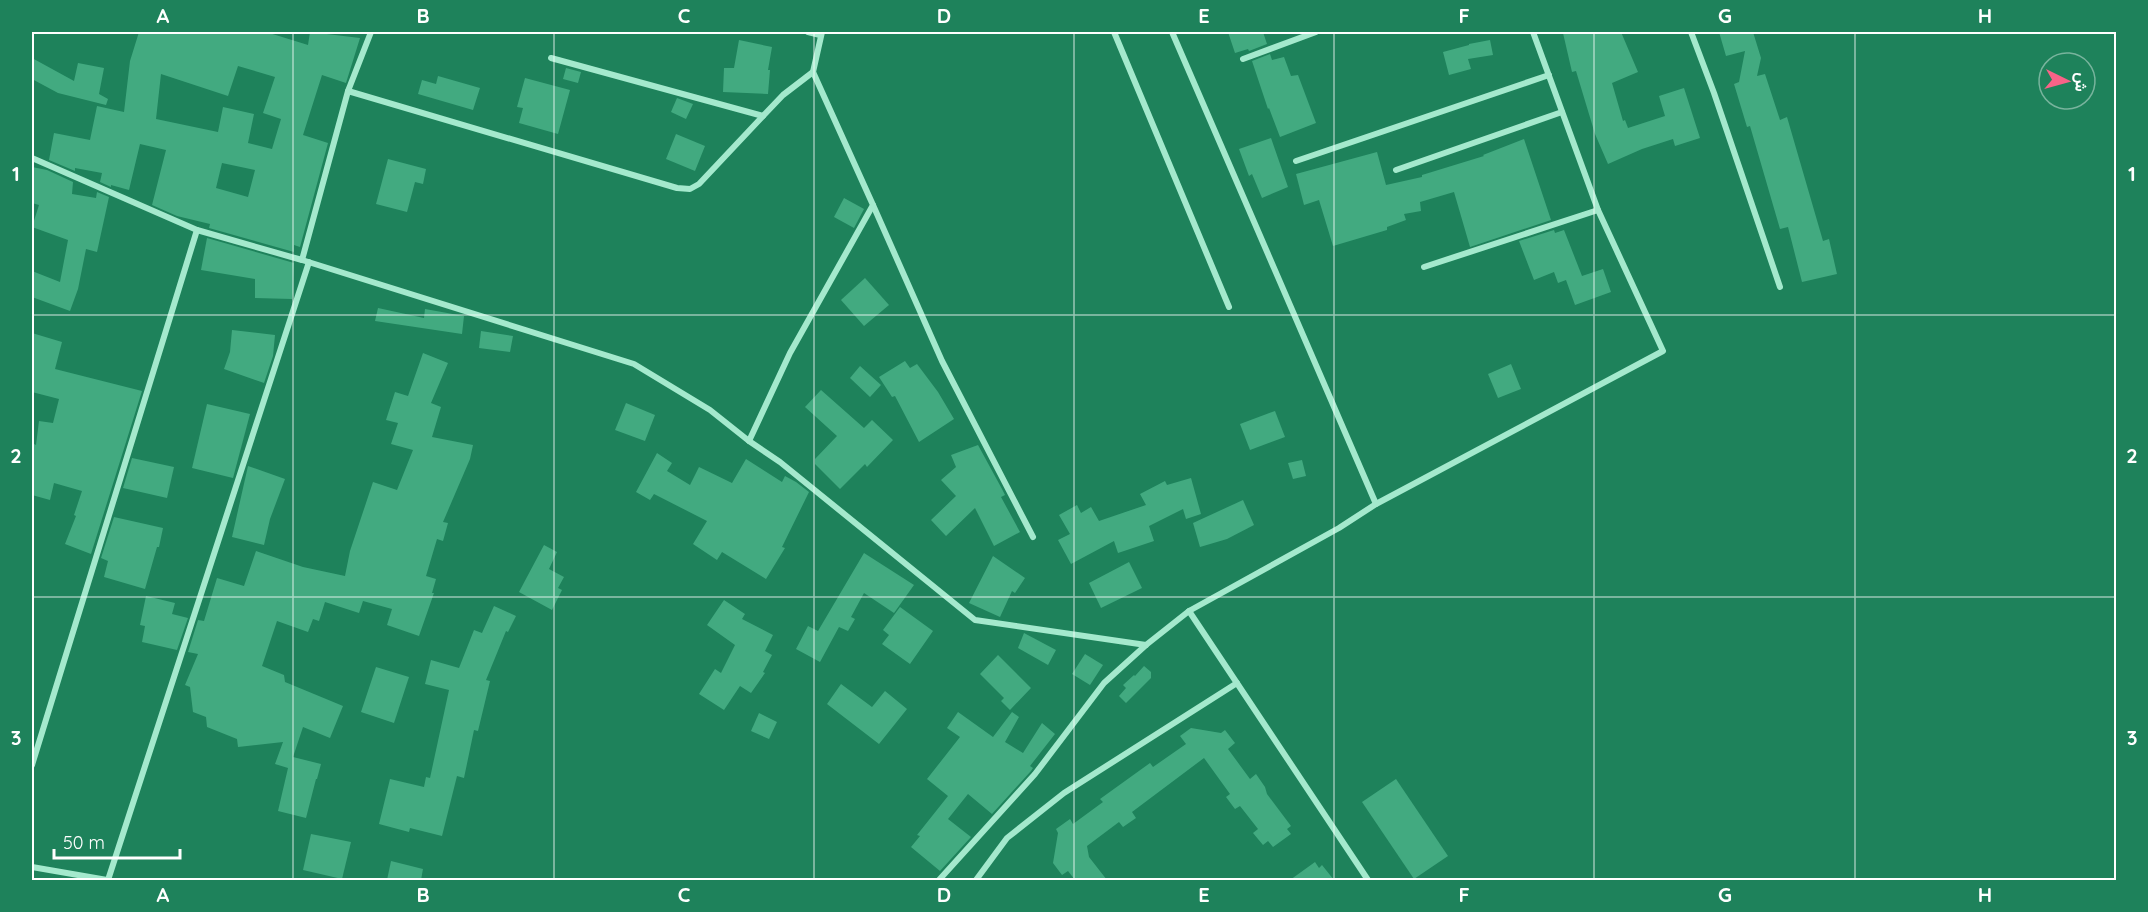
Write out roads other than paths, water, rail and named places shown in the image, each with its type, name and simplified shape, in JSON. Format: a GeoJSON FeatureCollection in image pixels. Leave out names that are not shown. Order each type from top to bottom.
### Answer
{"type":"FeatureCollection","features":[{"type":"Feature","properties":{"kind":"street"},"geometry":{"type":"LineString","coordinates":[[32,867],[107,880],[305,261],[348,91],[371,32]]}},
{"type":"Feature","properties":{"kind":"street"},"geometry":{"type":"LineString","coordinates":[[808,32],[821,33],[813,72],[942,361],[1033,537]]}},
{"type":"Feature","properties":{"kind":"street"},"geometry":{"type":"LineString","coordinates":[[1114,32],[1229,306]]}},
{"type":"Feature","properties":{"kind":"street"},"geometry":{"type":"LineString","coordinates":[[1172,32],[1376,504]]}},
{"type":"Feature","properties":{"kind":"street"},"geometry":{"type":"LineString","coordinates":[[1243,59],[1316,32]]}},
{"type":"Feature","properties":{"kind":"street"},"geometry":{"type":"LineString","coordinates":[[939,880],[1035,774],[1104,682],[1189,611],[1339,528],[1376,504],[1663,351],[1598,210],[1533,32]]}},
{"type":"Feature","properties":{"kind":"street"},"geometry":{"type":"LineString","coordinates":[[1691,32],[1780,287]]}},
{"type":"Feature","properties":{"kind":"street"},"geometry":{"type":"LineString","coordinates":[[551,58],[763,116]]}},
{"type":"Feature","properties":{"kind":"street"},"geometry":{"type":"LineString","coordinates":[[348,91],[677,188],[690,189],[699,184],[783,95],[813,72]]}},
{"type":"Feature","properties":{"kind":"street"},"geometry":{"type":"LineString","coordinates":[[1296,161],[1549,75]]}},
{"type":"Feature","properties":{"kind":"street"},"geometry":{"type":"LineString","coordinates":[[1396,170],[1562,112]]}},
{"type":"Feature","properties":{"kind":"street"},"geometry":{"type":"LineString","coordinates":[[32,158],[197,230],[305,261],[634,364],[710,410],[780,462],[975,620],[1146,645]]}},
{"type":"Feature","properties":{"kind":"street"},"geometry":{"type":"LineString","coordinates":[[749,441],[790,353],[873,205]]}},
{"type":"Feature","properties":{"kind":"street"},"geometry":{"type":"LineString","coordinates":[[1424,267],[1598,210]]}},
{"type":"Feature","properties":{"kind":"street"},"geometry":{"type":"LineString","coordinates":[[32,765],[197,230]]}},
{"type":"Feature","properties":{"kind":"street"},"geometry":{"type":"LineString","coordinates":[[1189,611],[1368,880]]}},
{"type":"Feature","properties":{"kind":"street"},"geometry":{"type":"LineString","coordinates":[[976,880],[1007,838],[1064,793],[1237,683]]}}]}
